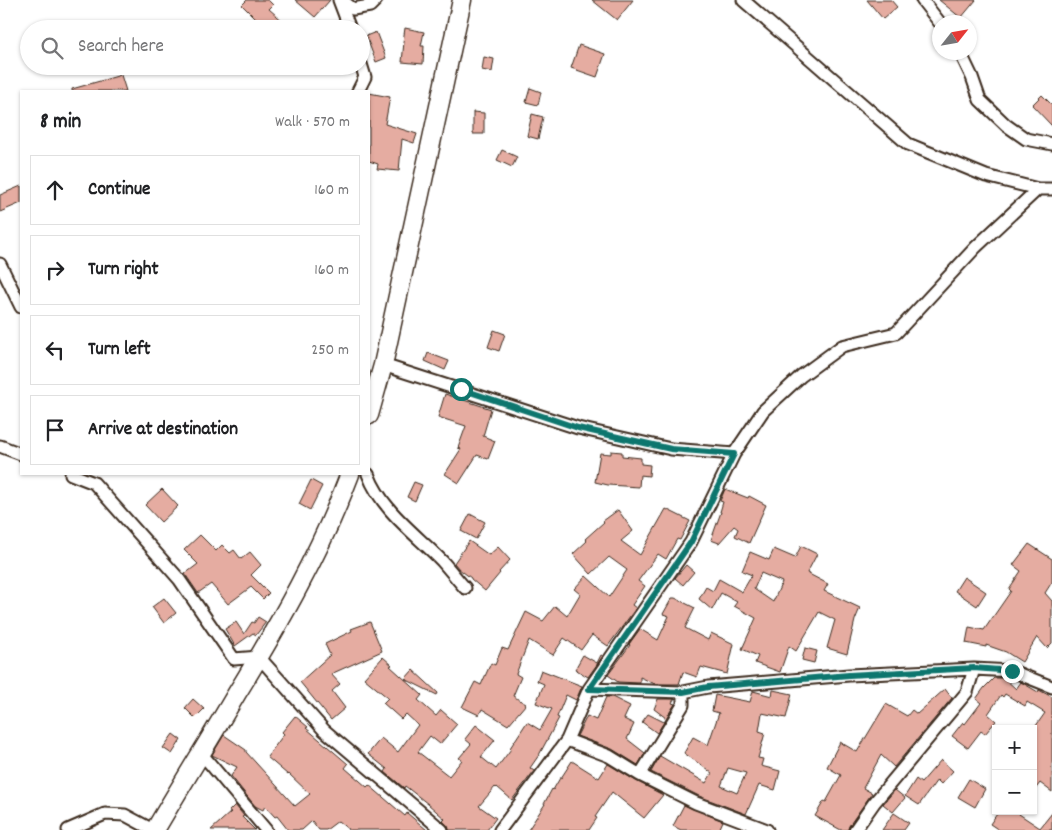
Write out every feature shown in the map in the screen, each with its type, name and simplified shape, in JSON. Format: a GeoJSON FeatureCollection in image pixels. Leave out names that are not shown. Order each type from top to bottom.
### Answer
{"type":"FeatureCollection","features":[{"type":"Feature","properties":{"kind":"main road"},"geometry":{"type":"LineString","coordinates":[[370,411],[383,365],[462,0]]}},
{"type":"Feature","properties":{"kind":"main road"},"geometry":{"type":"LineString","coordinates":[[154,830],[259,657],[304,578],[350,475]]}},
{"type":"Feature","properties":{"kind":"street"},"geometry":{"type":"LineString","coordinates":[[340,0],[353,9],[370,6],[376,0]]}},
{"type":"Feature","properties":{"kind":"street"},"geometry":{"type":"LineString","coordinates":[[340,0],[347,20]]}},
{"type":"Feature","properties":{"kind":"street"},"geometry":{"type":"LineString","coordinates":[[743,0],[908,144],[986,176],[1038,189],[1052,189]]}},
{"type":"Feature","properties":{"kind":"street"},"geometry":{"type":"LineString","coordinates":[[922,0],[934,15]]}},
{"type":"Feature","properties":{"kind":"street"},"geometry":{"type":"LineString","coordinates":[[964,60],[980,100],[1006,125],[1026,139],[1052,144]]}},
{"type":"Feature","properties":{"kind":"street"},"geometry":{"type":"LineString","coordinates":[[358,90],[364,75]]}},
{"type":"Feature","properties":{"kind":"street"},"geometry":{"type":"LineString","coordinates":[[500,830],[568,740],[589,689],[691,542],[734,454],[763,411],[802,376],[842,346],[896,333],[976,247],[1038,189]]}},
{"type":"Feature","properties":{"kind":"street"},"geometry":{"type":"LineString","coordinates":[[0,264],[20,305]]}},
{"type":"Feature","properties":{"kind":"street"},"geometry":{"type":"LineString","coordinates":[[383,365],[578,428],[671,449],[734,454]]}},
{"type":"Feature","properties":{"kind":"street"},"geometry":{"type":"LineString","coordinates":[[0,446],[20,454]]}},
{"type":"Feature","properties":{"kind":"street"},"geometry":{"type":"LineString","coordinates":[[74,475],[94,483]]}},
{"type":"Feature","properties":{"kind":"street"},"geometry":{"type":"LineString","coordinates":[[83,475],[94,483],[178,579],[234,659],[259,657],[324,730],[442,830]]}},
{"type":"Feature","properties":{"kind":"street"},"geometry":{"type":"LineString","coordinates":[[368,475],[372,485],[395,516],[442,561],[465,588]]}},
{"type":"Feature","properties":{"kind":"street"},"geometry":{"type":"LineString","coordinates":[[589,689],[683,692],[708,687],[849,675],[974,668],[1012,671],[1052,687]]}},
{"type":"Feature","properties":{"kind":"street"},"geometry":{"type":"LineString","coordinates":[[855,830],[874,803],[967,692],[974,668]]}},
{"type":"Feature","properties":{"kind":"street"},"geometry":{"type":"LineString","coordinates":[[640,775],[683,705],[683,692]]}},
{"type":"Feature","properties":{"kind":"street"},"geometry":{"type":"LineString","coordinates":[[568,740],[609,756],[640,775],[696,803],[767,830]]}},
{"type":"Feature","properties":{"kind":"street"},"geometry":{"type":"LineString","coordinates":[[201,753],[266,830]]}},
{"type":"Feature","properties":{"kind":"street"},"geometry":{"type":"LineString","coordinates":[[68,830],[106,814],[125,815],[154,830]]}},
{"type":"Feature","properties":{"kind":"building"},"geometry":{"type":"Polygon","coordinates":[[[247,0],[268,0],[273,5],[269,9],[282,20],[257,20],[242,5],[247,0]]]}},
{"type":"Feature","properties":{"kind":"building"},"geometry":{"type":"Polygon","coordinates":[[[295,0],[330,0],[315,17],[295,0]]]}},
{"type":"Feature","properties":{"kind":"building"},"geometry":{"type":"Polygon","coordinates":[[[592,0],[633,0],[617,20],[592,0]]]}},
{"type":"Feature","properties":{"kind":"building"},"geometry":{"type":"Polygon","coordinates":[[[867,0],[891,0],[897,7],[883,19],[867,0]]]}},
{"type":"Feature","properties":{"kind":"building"},"geometry":{"type":"Polygon","coordinates":[[[939,0],[976,0],[964,15],[957,15],[939,0]]]}},
{"type":"Feature","properties":{"kind":"building"},"geometry":{"type":"Polygon","coordinates":[[[405,28],[424,32],[421,46],[424,46],[423,64],[402,62],[405,28]]]}},
{"type":"Feature","properties":{"kind":"building"},"geometry":{"type":"Polygon","coordinates":[[[376,32],[386,58],[376,62],[370,46],[370,34],[376,32]]]}},
{"type":"Feature","properties":{"kind":"building"},"geometry":{"type":"Polygon","coordinates":[[[579,45],[605,54],[597,77],[571,68],[579,45]]]}},
{"type":"Feature","properties":{"kind":"building"},"geometry":{"type":"Polygon","coordinates":[[[484,57],[494,59],[492,72],[482,70],[484,57]]]}},
{"type":"Feature","properties":{"kind":"building"},"geometry":{"type":"Polygon","coordinates":[[[121,75],[126,90],[72,90],[121,75]]]}},
{"type":"Feature","properties":{"kind":"building"},"geometry":{"type":"Polygon","coordinates":[[[530,88],[541,92],[538,105],[526,102],[530,88]]]}},
{"type":"Feature","properties":{"kind":"building"},"geometry":{"type":"Polygon","coordinates":[[[370,93],[390,97],[385,124],[417,134],[414,143],[402,139],[399,171],[377,169],[378,164],[370,161],[370,93]]]}},
{"type":"Feature","properties":{"kind":"building"},"geometry":{"type":"Polygon","coordinates":[[[1042,95],[1052,105],[1052,126],[1032,105],[1042,95]]]}},
{"type":"Feature","properties":{"kind":"building"},"geometry":{"type":"Polygon","coordinates":[[[473,112],[484,113],[484,134],[473,134],[473,112]]]}},
{"type":"Feature","properties":{"kind":"building"},"geometry":{"type":"Polygon","coordinates":[[[532,114],[543,117],[538,139],[527,136],[532,114]]]}},
{"type":"Feature","properties":{"kind":"building"},"geometry":{"type":"Polygon","coordinates":[[[502,150],[517,157],[512,167],[497,160],[502,150]]]}},
{"type":"Feature","properties":{"kind":"building"},"geometry":{"type":"Polygon","coordinates":[[[20,186],[20,203],[0,212],[0,195],[20,186]]]}},
{"type":"Feature","properties":{"kind":"building"},"geometry":{"type":"Polygon","coordinates":[[[494,330],[505,334],[499,351],[488,347],[494,330]]]}},
{"type":"Feature","properties":{"kind":"building"},"geometry":{"type":"Polygon","coordinates":[[[428,353],[449,361],[445,370],[425,361],[428,353]]]}},
{"type":"Feature","properties":{"kind":"building"},"geometry":{"type":"Polygon","coordinates":[[[445,394],[491,409],[483,436],[495,441],[488,459],[477,455],[459,483],[445,474],[461,449],[458,448],[466,426],[438,417],[445,394]]]}},
{"type":"Feature","properties":{"kind":"building"},"geometry":{"type":"Polygon","coordinates":[[[611,451],[622,452],[622,456],[641,458],[641,464],[650,465],[649,476],[640,475],[639,487],[608,485],[595,482],[600,453],[611,454],[611,451]]]}},
{"type":"Feature","properties":{"kind":"building"},"geometry":{"type":"Polygon","coordinates":[[[311,480],[322,486],[310,510],[299,504],[311,480]]]}},
{"type":"Feature","properties":{"kind":"building"},"geometry":{"type":"Polygon","coordinates":[[[414,482],[422,485],[415,501],[407,497],[414,482]]]}},
{"type":"Feature","properties":{"kind":"building"},"geometry":{"type":"Polygon","coordinates":[[[162,489],[178,506],[161,522],[145,505],[162,489]]]}},
{"type":"Feature","properties":{"kind":"building"},"geometry":{"type":"Polygon","coordinates":[[[725,489],[748,498],[749,496],[766,505],[749,543],[735,536],[738,529],[734,526],[719,543],[711,540],[721,512],[723,502],[720,501],[725,489]]]}},
{"type":"Feature","properties":{"kind":"building"},"geometry":{"type":"Polygon","coordinates":[[[666,509],[690,521],[680,540],[677,539],[666,559],[658,554],[638,581],[645,586],[632,605],[636,608],[608,646],[592,635],[581,650],[564,638],[553,655],[529,640],[516,674],[521,677],[513,696],[526,704],[508,725],[482,709],[479,715],[462,707],[475,682],[481,685],[491,663],[495,665],[502,648],[508,650],[526,612],[543,621],[555,606],[567,616],[580,594],[574,589],[586,576],[609,597],[627,570],[609,557],[591,574],[573,554],[587,541],[585,539],[603,521],[618,510],[633,531],[621,541],[640,555],[666,509]]]}},
{"type":"Feature","properties":{"kind":"building"},"geometry":{"type":"Polygon","coordinates":[[[470,514],[485,522],[476,539],[461,531],[470,514]]]}},
{"type":"Feature","properties":{"kind":"building"},"geometry":{"type":"Polygon","coordinates":[[[200,535],[216,551],[222,545],[230,553],[234,550],[241,559],[250,552],[261,565],[251,575],[269,593],[263,599],[251,587],[228,604],[211,584],[198,593],[185,574],[198,564],[184,550],[200,535]]]}},
{"type":"Feature","properties":{"kind":"building"},"geometry":{"type":"Polygon","coordinates":[[[469,541],[489,555],[498,547],[510,560],[485,591],[454,563],[469,541]]]}},
{"type":"Feature","properties":{"kind":"building"},"geometry":{"type":"Polygon","coordinates":[[[1029,544],[1052,559],[1052,582],[1045,593],[1052,601],[1052,643],[1047,648],[1037,637],[1022,662],[1006,652],[986,645],[986,647],[966,643],[969,627],[984,630],[1011,591],[1009,589],[1021,571],[1013,565],[1029,544]]]}},
{"type":"Feature","properties":{"kind":"building"},"geometry":{"type":"Polygon","coordinates":[[[801,546],[817,554],[807,573],[828,584],[824,591],[860,608],[855,620],[847,654],[827,648],[835,620],[819,612],[796,651],[789,646],[780,672],[755,663],[758,656],[742,649],[756,618],[734,606],[737,602],[721,593],[712,610],[699,599],[706,587],[713,591],[719,579],[742,592],[752,575],[742,571],[750,552],[769,560],[774,549],[795,558],[801,546]],[[761,573],[754,589],[773,602],[782,582],[761,573]]]}},
{"type":"Feature","properties":{"kind":"building"},"geometry":{"type":"Polygon","coordinates":[[[686,565],[694,572],[683,585],[675,578],[686,565]]]}},
{"type":"Feature","properties":{"kind":"building"},"geometry":{"type":"Polygon","coordinates":[[[964,577],[986,592],[977,606],[955,591],[964,577]]]}},
{"type":"Feature","properties":{"kind":"building"},"geometry":{"type":"Polygon","coordinates":[[[164,598],[176,613],[164,623],[152,607],[164,598]]]}},
{"type":"Feature","properties":{"kind":"building"},"geometry":{"type":"Polygon","coordinates":[[[672,598],[695,608],[685,628],[708,640],[711,633],[734,644],[727,674],[701,667],[697,677],[683,672],[679,684],[655,684],[640,677],[640,683],[618,682],[608,675],[640,629],[658,640],[669,616],[663,614],[672,598]]]}},
{"type":"Feature","properties":{"kind":"building"},"geometry":{"type":"Polygon","coordinates":[[[258,617],[266,622],[256,635],[253,633],[235,646],[225,629],[236,622],[244,634],[258,617]]]}},
{"type":"Feature","properties":{"kind":"building"},"geometry":{"type":"Polygon","coordinates":[[[370,622],[382,651],[331,674],[340,684],[332,691],[345,708],[331,720],[300,682],[330,655],[325,644],[352,631],[351,629],[370,622]]]}},
{"type":"Feature","properties":{"kind":"building"},"geometry":{"type":"Polygon","coordinates":[[[805,648],[817,651],[814,663],[802,660],[805,648]]]}},
{"type":"Feature","properties":{"kind":"building"},"geometry":{"type":"Polygon","coordinates":[[[583,655],[597,663],[601,655],[603,656],[588,677],[575,669],[583,655]]]}},
{"type":"Feature","properties":{"kind":"building"},"geometry":{"type":"Polygon","coordinates":[[[383,657],[392,665],[390,666],[422,695],[418,700],[436,716],[441,710],[457,724],[440,744],[430,736],[418,752],[449,776],[462,760],[459,758],[471,744],[465,739],[476,725],[495,740],[481,757],[496,769],[511,749],[527,722],[540,730],[552,709],[536,703],[544,684],[537,681],[541,670],[582,686],[576,700],[566,695],[557,717],[559,718],[530,768],[534,771],[512,800],[495,787],[479,806],[496,818],[487,830],[449,830],[443,821],[445,819],[385,772],[387,769],[368,754],[381,738],[398,752],[418,725],[406,714],[401,719],[383,703],[388,698],[364,678],[383,657]]]}},
{"type":"Feature","properties":{"kind":"building"},"geometry":{"type":"Polygon","coordinates":[[[413,670],[438,693],[437,695],[405,679],[413,670]]]}},
{"type":"Feature","properties":{"kind":"building"},"geometry":{"type":"Polygon","coordinates":[[[994,678],[1004,678],[1016,689],[1021,682],[1038,692],[1039,690],[1052,697],[1052,792],[1040,783],[1037,787],[1037,725],[1045,713],[1027,702],[1025,706],[1005,694],[1003,697],[1001,695],[988,714],[996,721],[985,734],[981,731],[968,748],[952,736],[963,722],[965,724],[981,703],[976,699],[994,678]]]}},
{"type":"Feature","properties":{"kind":"building"},"geometry":{"type":"Polygon","coordinates":[[[945,689],[952,698],[894,767],[881,755],[863,788],[872,793],[848,830],[841,830],[815,816],[824,801],[826,802],[841,775],[827,767],[840,742],[857,752],[886,704],[907,716],[912,710],[917,714],[945,689]]]}},
{"type":"Feature","properties":{"kind":"building"},"geometry":{"type":"Polygon","coordinates":[[[773,690],[792,694],[786,718],[762,713],[759,731],[765,733],[758,758],[763,759],[761,766],[780,771],[775,790],[759,785],[746,814],[699,796],[651,772],[660,756],[706,783],[712,773],[684,753],[693,737],[708,745],[719,713],[712,711],[715,695],[750,702],[753,691],[772,696],[773,690]],[[728,768],[721,786],[737,793],[746,773],[728,768]]]}},
{"type":"Feature","properties":{"kind":"building"},"geometry":{"type":"Polygon","coordinates":[[[606,697],[612,697],[630,706],[624,719],[634,724],[627,739],[645,753],[638,765],[612,749],[577,736],[587,716],[596,720],[606,697]]]}},
{"type":"Feature","properties":{"kind":"building"},"geometry":{"type":"Polygon","coordinates":[[[193,699],[204,709],[195,718],[185,708],[193,699]]]}},
{"type":"Feature","properties":{"kind":"building"},"geometry":{"type":"Polygon","coordinates":[[[658,699],[674,699],[672,703],[675,704],[666,718],[654,709],[658,699]]]}},
{"type":"Feature","properties":{"kind":"building"},"geometry":{"type":"Polygon","coordinates":[[[648,714],[664,722],[657,733],[642,722],[648,714]]]}},
{"type":"Feature","properties":{"kind":"building"},"geometry":{"type":"Polygon","coordinates":[[[295,716],[308,727],[306,728],[348,764],[345,768],[367,787],[369,785],[405,816],[407,813],[427,830],[349,830],[338,821],[326,830],[319,830],[312,821],[302,830],[288,830],[277,816],[275,817],[265,806],[263,810],[255,806],[231,776],[237,767],[212,755],[224,735],[246,750],[295,806],[310,794],[267,757],[284,734],[282,732],[295,716]]]}},
{"type":"Feature","properties":{"kind":"building"},"geometry":{"type":"Polygon","coordinates":[[[173,734],[181,740],[172,754],[163,748],[173,734]]]}},
{"type":"Feature","properties":{"kind":"building"},"geometry":{"type":"Polygon","coordinates":[[[941,760],[953,771],[941,784],[937,780],[919,805],[905,796],[916,779],[921,783],[941,760]]]}},
{"type":"Feature","properties":{"kind":"building"},"geometry":{"type":"Polygon","coordinates":[[[572,761],[599,778],[608,764],[663,795],[644,818],[612,792],[595,817],[597,818],[589,830],[528,830],[545,804],[552,789],[572,761]]]}},
{"type":"Feature","properties":{"kind":"building"},"geometry":{"type":"Polygon","coordinates":[[[969,779],[985,789],[975,807],[958,797],[969,779]]]}},
{"type":"Feature","properties":{"kind":"building"},"geometry":{"type":"Polygon","coordinates":[[[895,790],[905,798],[893,812],[883,804],[895,790]]]}},
{"type":"Feature","properties":{"kind":"building"},"geometry":{"type":"Polygon","coordinates":[[[235,805],[244,816],[242,817],[255,830],[211,830],[231,812],[229,811],[235,805]]]}},
{"type":"Feature","properties":{"kind":"building"},"geometry":{"type":"Polygon","coordinates":[[[684,805],[723,821],[719,830],[681,830],[673,826],[684,805]]]}},
{"type":"Feature","properties":{"kind":"building"},"geometry":{"type":"Polygon","coordinates":[[[894,813],[909,823],[904,830],[882,830],[894,813]]]}},
{"type":"Feature","properties":{"kind":"building"},"geometry":{"type":"Polygon","coordinates":[[[1052,813],[1052,830],[999,830],[990,824],[996,815],[1020,815],[1040,828],[1052,813]]]}},
{"type":"Feature","properties":{"kind":"route"},"geometry":{"type":"LineString","coordinates":[[461,389],[578,428],[671,449],[734,454],[691,542],[589,689],[683,692],[708,687],[849,675],[974,668],[1012,671]]}}]}
